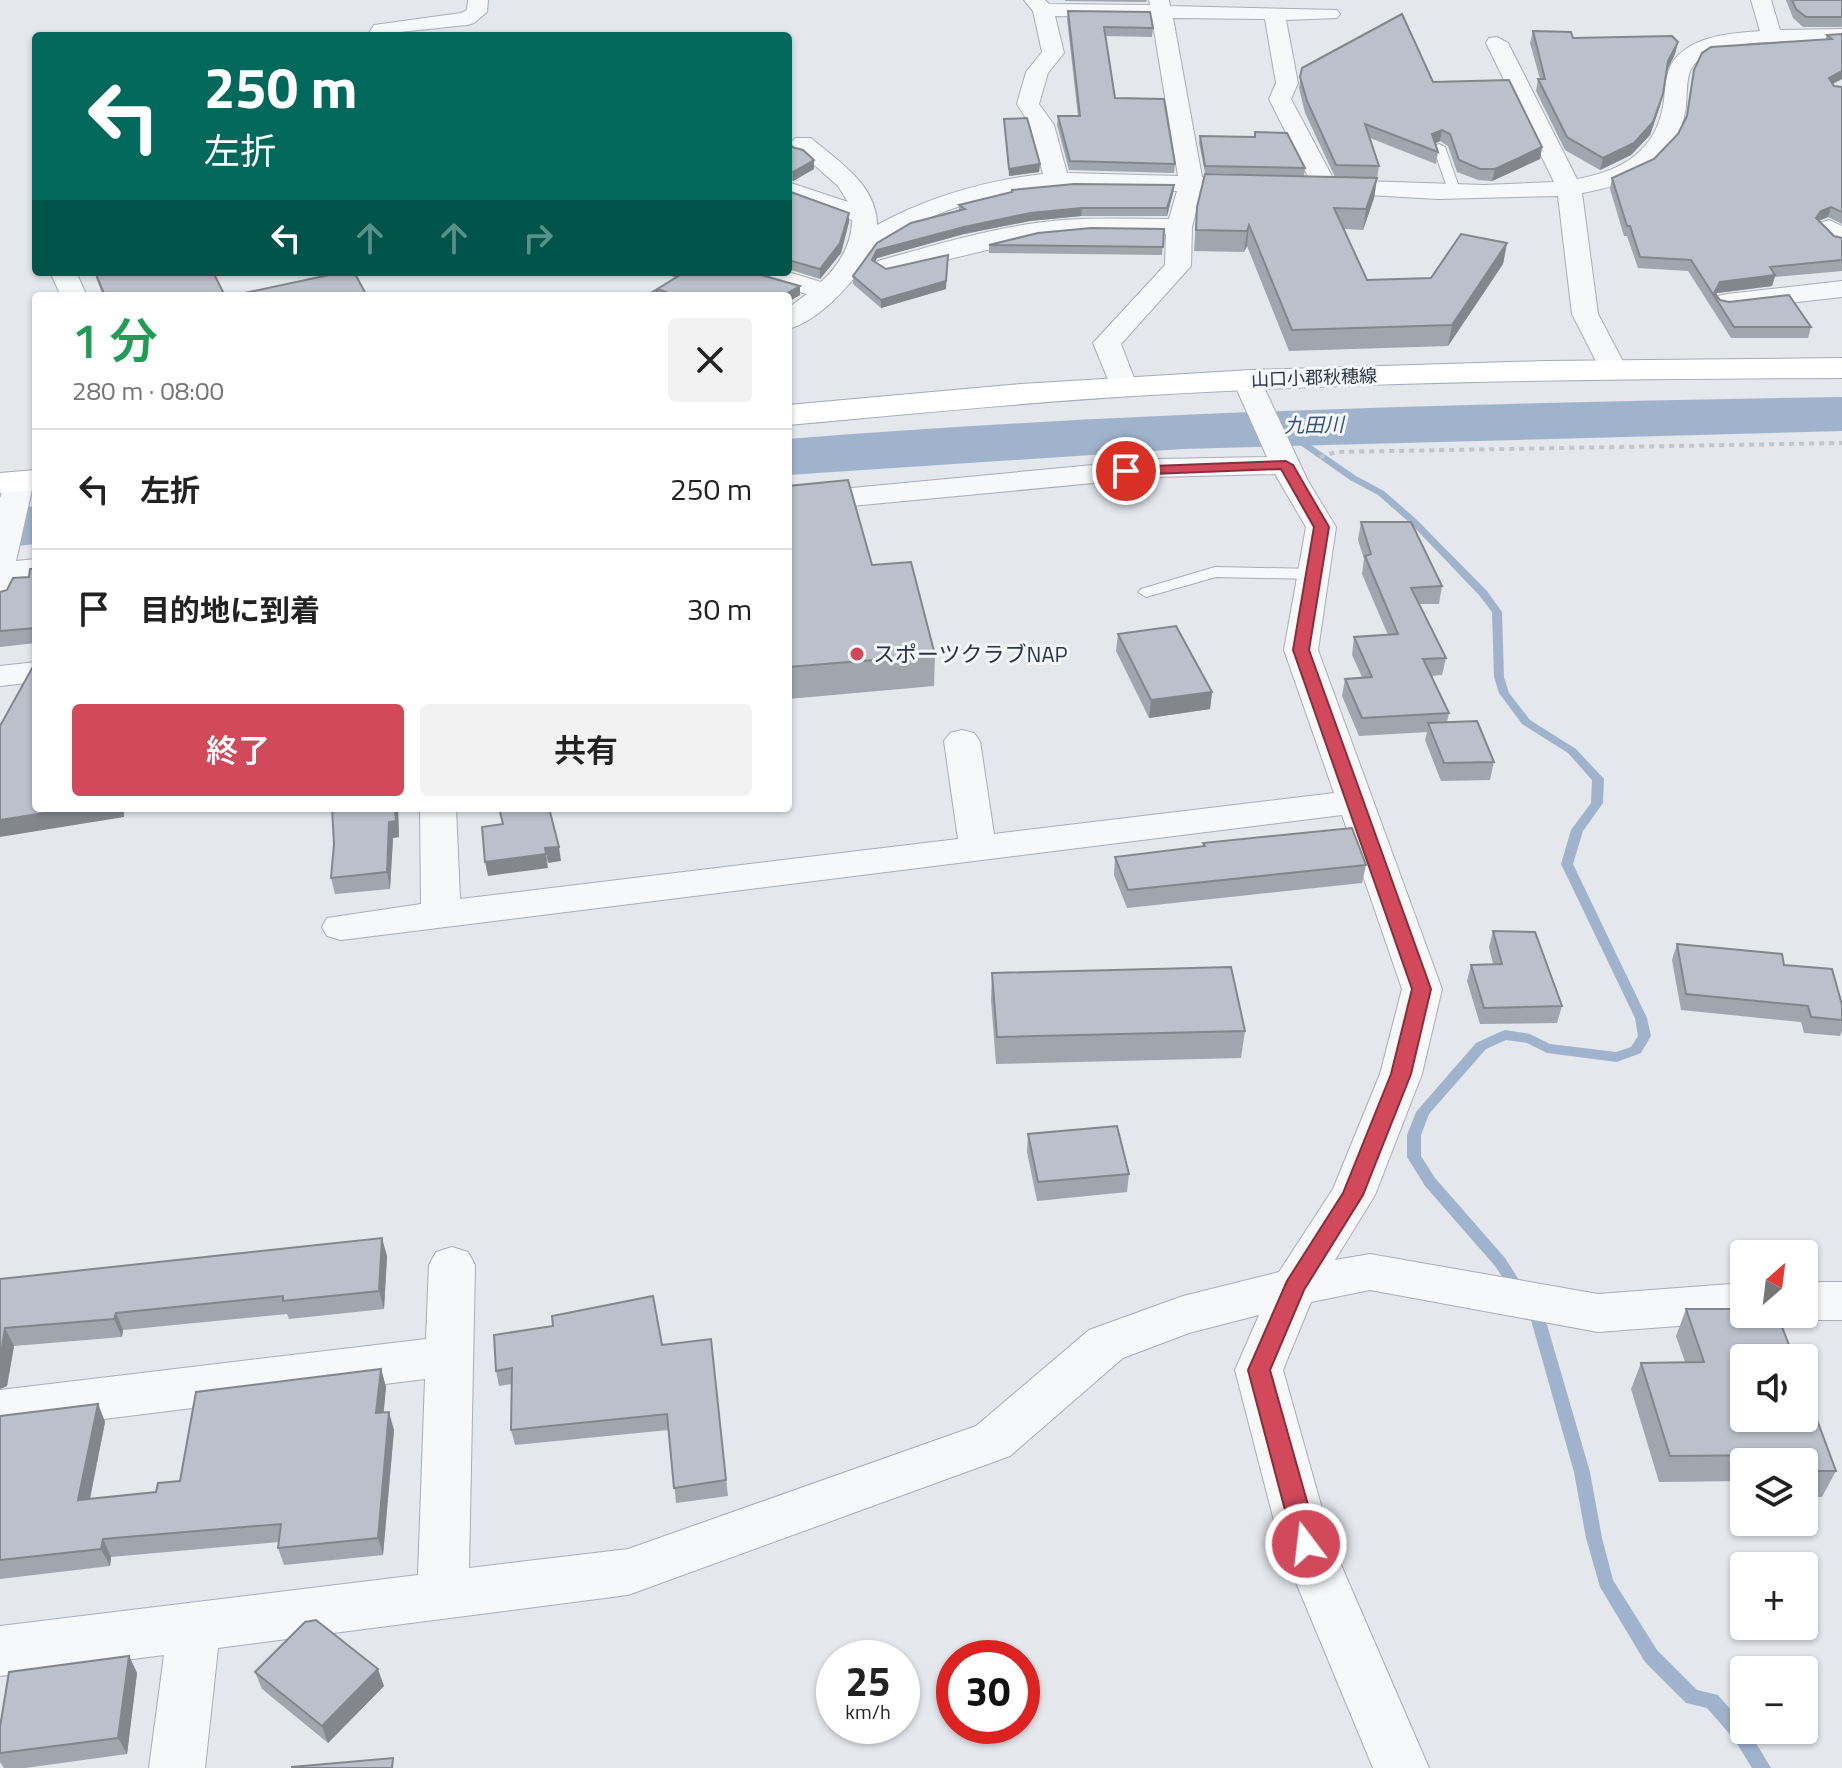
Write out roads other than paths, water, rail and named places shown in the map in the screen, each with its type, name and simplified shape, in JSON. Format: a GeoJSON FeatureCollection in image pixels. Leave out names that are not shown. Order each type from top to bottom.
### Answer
{"type":"FeatureCollection","features":[{"type":"Feature","properties":{"kind":"main road","name":"山口小郡秋穂線"},"geometry":{"type":"LineString","coordinates":[[792,415],[1124,388],[1252,389],[1613,369],[1842,368]]}},
{"type":"Feature","properties":{"kind":"street"},"geometry":{"type":"LineString","coordinates":[[380,32],[387,27],[467,19],[477,12],[478,0]]}},
{"type":"Feature","properties":{"kind":"street"},"geometry":{"type":"LineString","coordinates":[[1761,0],[1772,38]]}},
{"type":"Feature","properties":{"kind":"street"},"geometry":{"type":"LineString","coordinates":[[1057,180],[1042,125],[1028,104],[1037,72],[1053,53],[1039,5],[1160,6],[1274,14],[1330,14]]}},
{"type":"Feature","properties":{"kind":"street"},"geometry":{"type":"LineString","coordinates":[[1124,388],[1107,343],[1178,266],[1179,227],[1191,184],[1160,6]]}},
{"type":"Feature","properties":{"kind":"street"},"geometry":{"type":"LineString","coordinates":[[1274,14],[1287,83],[1280,99],[1325,187]]}},
{"type":"Feature","properties":{"kind":"street"},"geometry":{"type":"LineString","coordinates":[[860,247],[897,221],[949,199],[1024,183],[1057,180],[1454,190],[1569,188],[1630,173],[1648,159],[1661,145],[1669,128],[1674,112],[1674,77],[1682,63],[1698,50],[1724,42],[1842,35]]}},
{"type":"Feature","properties":{"kind":"street"},"geometry":{"type":"LineString","coordinates":[[1497,43],[1569,188],[1585,314],[1613,369]]}},
{"type":"Feature","properties":{"kind":"street"},"geometry":{"type":"LineString","coordinates":[[792,318],[828,292],[864,240],[865,216],[857,193],[803,143]]}},
{"type":"Feature","properties":{"kind":"street"},"geometry":{"type":"LineString","coordinates":[[792,190],[865,216]]}},
{"type":"Feature","properties":{"kind":"street"},"geometry":{"type":"LineString","coordinates":[[887,266],[966,244],[1038,230],[1089,226],[1179,227]]}},
{"type":"Feature","properties":{"kind":"street"},"geometry":{"type":"LineString","coordinates":[[774,276],[828,292]]}},
{"type":"Feature","properties":{"kind":"street"},"geometry":{"type":"LineString","coordinates":[[1727,302],[1842,289]]}},
{"type":"Feature","properties":{"kind":"street"},"geometry":{"type":"LineString","coordinates":[[1252,389],[1283,459],[1321,527],[1301,650],[1422,989],[1401,1074],[1353,1195],[1294,1287],[1259,1370],[1306,1544],[1401,1768]]}},
{"type":"Feature","properties":{"kind":"street"},"geometry":{"type":"LineString","coordinates":[[792,503],[1283,459]]}},
{"type":"Feature","properties":{"kind":"street"},"geometry":{"type":"LineString","coordinates":[[18,486],[0,576],[32,570]]}},
{"type":"Feature","properties":{"kind":"street"},"geometry":{"type":"LineString","coordinates":[[0,676],[32,672]]}},
{"type":"Feature","properties":{"kind":"street"},"geometry":{"type":"LineString","coordinates":[[962,741],[978,849]]}},
{"type":"Feature","properties":{"kind":"street"},"geometry":{"type":"LineString","coordinates":[[341,927],[1353,802]]}},
{"type":"Feature","properties":{"kind":"street"},"geometry":{"type":"LineString","coordinates":[[438,812],[441,915]]}},
{"type":"Feature","properties":{"kind":"street"},"geometry":{"type":"LineString","coordinates":[[443,1595],[452,1265]]}},
{"type":"Feature","properties":{"kind":"street"},"geometry":{"type":"LineString","coordinates":[[0,1651],[628,1572],[993,1441],[1106,1344],[1183,1315],[1294,1287],[1370,1272],[1598,1313],[1730,1303]]}},
{"type":"Feature","properties":{"kind":"street"},"geometry":{"type":"LineString","coordinates":[[1818,1301],[1842,1301]]}},
{"type":"Feature","properties":{"kind":"street"},"geometry":{"type":"LineString","coordinates":[[0,1411],[449,1356]]}},
{"type":"Feature","properties":{"kind":"street"},"geometry":{"type":"LineString","coordinates":[[177,1768],[194,1627]]}},
{"type":"Feature","properties":{"kind":"lane"},"geometry":{"type":"LineString","coordinates":[[1439,147],[1454,190]]}},
{"type":"Feature","properties":{"kind":"lane"},"geometry":{"type":"LineString","coordinates":[[1146,592],[1215,572],[1314,574]]}},
{"type":"Feature","properties":{"kind":"waterway","name":"九田川"},"geometry":{"type":"LineString","coordinates":[[792,457],[1183,431],[1842,414]]}},
{"type":"Feature","properties":{"kind":"waterway"},"geometry":{"type":"LineString","coordinates":[[1279,426],[1353,478],[1381,493],[1413,521],[1483,593],[1497,612],[1499,677],[1504,693],[1526,722],[1572,751],[1598,779],[1597,803],[1577,830],[1567,864],[1641,1018],[1645,1036],[1636,1050],[1617,1057],[1547,1048],[1530,1039],[1505,1035],[1481,1046],[1423,1112],[1414,1135],[1414,1157],[1430,1182],[1500,1262],[1519,1291]]}},
{"type":"Feature","properties":{"kind":"waterway","name":"九田川"},"geometry":{"type":"LineString","coordinates":[[0,529],[32,525]]}},
{"type":"Feature","properties":{"kind":"waterway"},"geometry":{"type":"LineString","coordinates":[[1532,1309],[1538,1318],[1582,1472],[1606,1582],[1651,1656],[1692,1697],[1712,1701],[1740,1733],[1762,1768]]}},
{"type":"Feature","properties":{"kind":"place","name":"スポーツクラブNAP"},"geometry":{"type":"Point","coordinates":[857,654]}}]}
